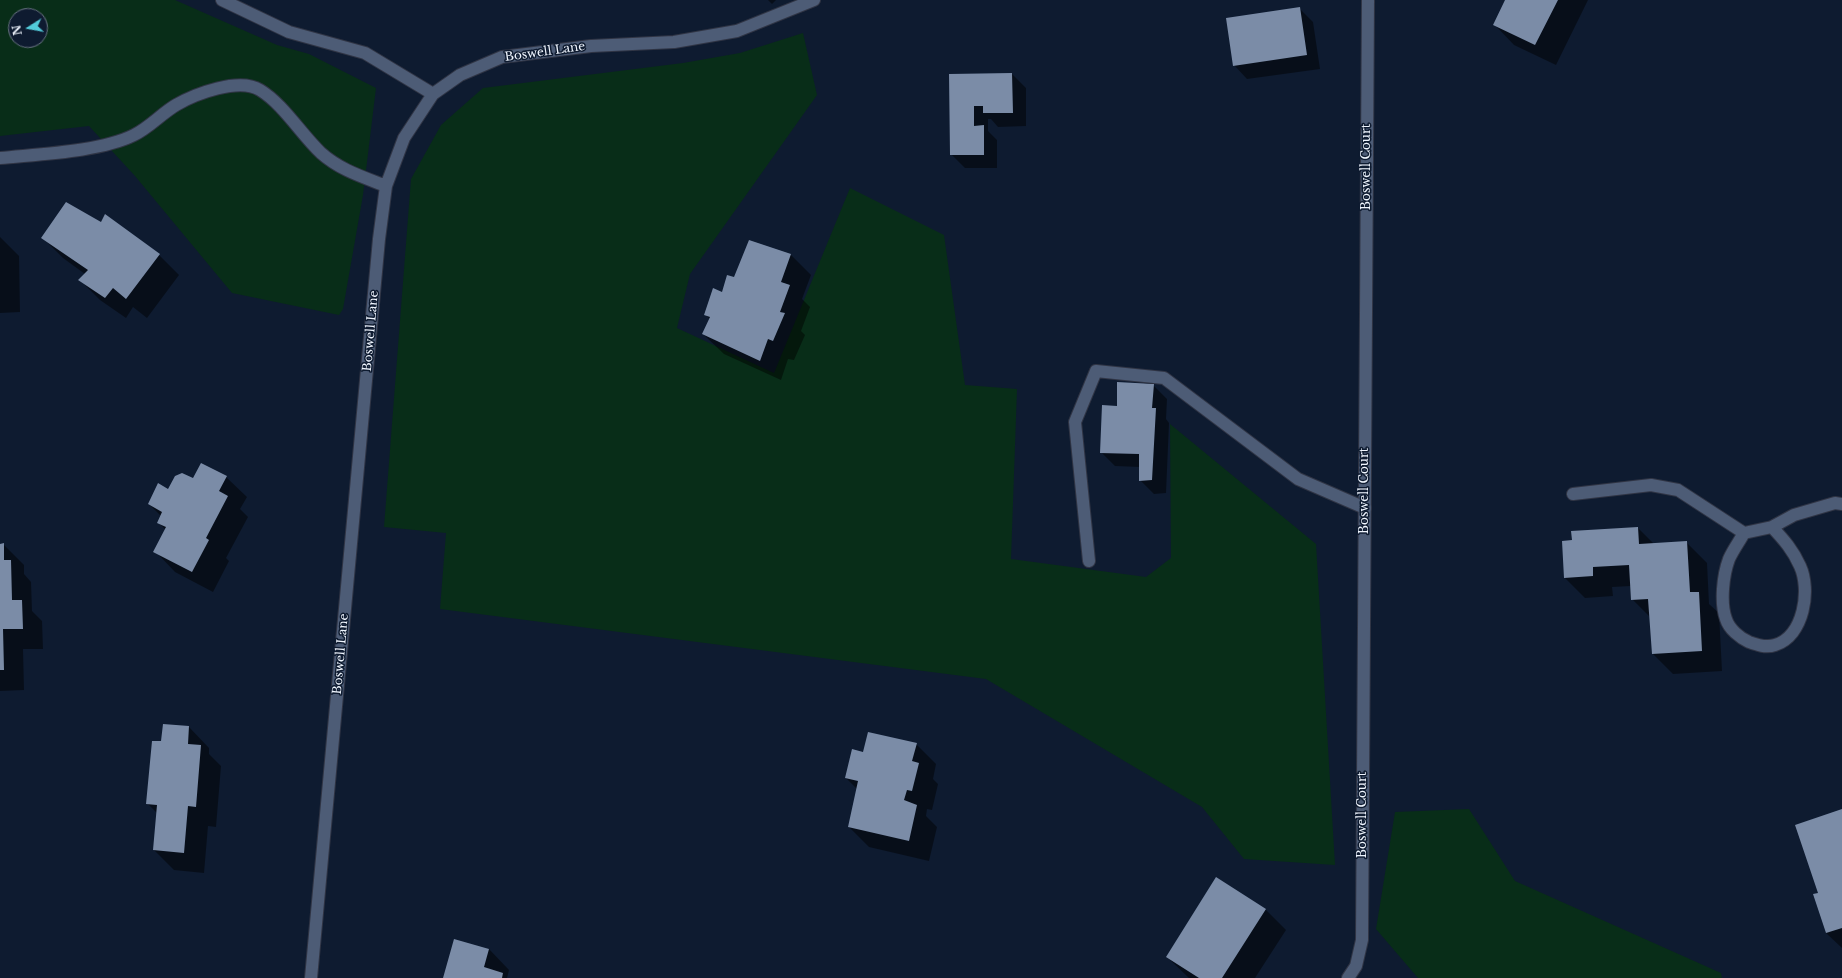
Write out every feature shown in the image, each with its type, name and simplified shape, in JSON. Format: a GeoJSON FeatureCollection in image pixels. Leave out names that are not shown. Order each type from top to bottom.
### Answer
{"type":"FeatureCollection","features":[{"type":"Feature","properties":{"kind":"street"},"geometry":{"type":"LineString","coordinates":[[222,0],[289,32],[365,53],[433,94]]}},
{"type":"Feature","properties":{"kind":"street","name":"Boswell Lane"},"geometry":{"type":"LineString","coordinates":[[312,978],[378,255],[386,186],[404,138],[433,94],[460,74],[502,57],[591,46],[674,42],[706,37],[737,31],[814,0]]}},
{"type":"Feature","properties":{"kind":"street","name":"Boswell Court"},"geometry":{"type":"LineString","coordinates":[[1348,978],[1356,966],[1362,940],[1368,0]]}},
{"type":"Feature","properties":{"kind":"street"},"geometry":{"type":"LineString","coordinates":[[0,158],[101,146],[134,135],[176,105],[213,89],[243,85],[260,89],[281,108],[322,153],[342,169],[386,186]]}},
{"type":"Feature","properties":{"kind":"street"},"geometry":{"type":"LineString","coordinates":[[1089,561],[1075,422],[1096,371],[1164,378],[1298,479],[1365,508]]}},
{"type":"Feature","properties":{"kind":"street"},"geometry":{"type":"LineString","coordinates":[[1572,494],[1651,485],[1678,490],[1744,533],[1772,527],[1794,516],[1835,503],[1842,504]]}},
{"type":"Feature","properties":{"kind":"street"},"geometry":{"type":"LineString","coordinates":[[1744,533],[1729,560],[1722,590],[1726,620],[1740,638],[1761,646],[1776,645],[1791,635],[1799,621],[1805,588],[1801,568],[1791,547],[1772,527]]}},
{"type":"Feature","properties":{"kind":"green space"},"geometry":{"type":"Polygon","coordinates":[[[0,0],[175,0],[277,45],[309,54],[376,88],[363,195],[343,309],[339,315],[232,293],[135,176],[89,126],[0,136],[0,0]]]}},
{"type":"Feature","properties":{"kind":"green space"},"geometry":{"type":"Polygon","coordinates":[[[803,33],[817,95],[690,274],[677,328],[774,373],[850,188],[944,235],[965,385],[1017,389],[1011,559],[1146,577],[1171,558],[1170,424],[1316,544],[1335,865],[1244,859],[1202,807],[986,679],[440,609],[446,533],[384,527],[411,179],[441,125],[483,88],[683,63],[740,53],[803,33]]]}},
{"type":"Feature","properties":{"kind":"green space"},"geometry":{"type":"Polygon","coordinates":[[[1469,809],[1515,881],[1721,973],[1722,978],[1418,978],[1376,929],[1395,812],[1469,809]]]}},
{"type":"Feature","properties":{"kind":"building"},"geometry":{"type":"Polygon","coordinates":[[[1505,0],[1558,0],[1535,45],[1493,25],[1505,0]]]}},
{"type":"Feature","properties":{"kind":"building"},"geometry":{"type":"Polygon","coordinates":[[[1300,7],[1307,55],[1233,66],[1226,18],[1300,7]]]}},
{"type":"Feature","properties":{"kind":"building"},"geometry":{"type":"Polygon","coordinates":[[[1012,73],[1013,113],[983,113],[983,106],[974,106],[974,126],[984,125],[984,155],[950,155],[949,74],[1012,73]]]}},
{"type":"Feature","properties":{"kind":"building"},"geometry":{"type":"Polygon","coordinates":[[[66,202],[101,222],[105,214],[160,254],[126,299],[113,288],[105,298],[78,280],[88,270],[41,238],[66,202]]]}},
{"type":"Feature","properties":{"kind":"building"},"geometry":{"type":"Polygon","coordinates":[[[749,240],[791,254],[781,282],[790,285],[780,312],[785,313],[773,341],[768,339],[760,361],[702,334],[710,317],[704,315],[713,288],[722,292],[727,275],[734,277],[749,240]]]}},
{"type":"Feature","properties":{"kind":"building"},"geometry":{"type":"Polygon","coordinates":[[[1117,382],[1154,384],[1152,408],[1156,408],[1152,480],[1139,481],[1139,454],[1100,453],[1102,405],[1117,406],[1117,382]]]}},
{"type":"Feature","properties":{"kind":"building"},"geometry":{"type":"Polygon","coordinates":[[[201,463],[227,476],[219,491],[228,496],[206,538],[209,540],[192,572],[153,552],[166,527],[157,523],[162,512],[148,504],[158,483],[168,489],[175,476],[182,473],[193,478],[201,463]]]}},
{"type":"Feature","properties":{"kind":"building"},"geometry":{"type":"Polygon","coordinates":[[[1638,527],[1639,544],[1687,541],[1690,592],[1699,592],[1702,651],[1652,654],[1648,599],[1631,600],[1629,565],[1593,567],[1593,576],[1564,578],[1562,541],[1572,540],[1571,531],[1638,527]]]}},
{"type":"Feature","properties":{"kind":"building"},"geometry":{"type":"Polygon","coordinates":[[[4,543],[4,560],[11,560],[12,600],[22,600],[23,629],[3,629],[4,670],[0,670],[0,544],[4,543]]]}},
{"type":"Feature","properties":{"kind":"building"},"geometry":{"type":"Polygon","coordinates":[[[163,724],[189,726],[188,744],[201,745],[196,807],[188,806],[184,853],[153,850],[157,805],[146,804],[152,741],[161,741],[163,724]]]}},
{"type":"Feature","properties":{"kind":"building"},"geometry":{"type":"Polygon","coordinates":[[[868,732],[917,743],[912,761],[919,763],[912,791],[907,790],[904,800],[917,805],[909,841],[848,827],[858,781],[845,778],[852,749],[863,752],[868,732]]]}},
{"type":"Feature","properties":{"kind":"building"},"geometry":{"type":"Polygon","coordinates":[[[1842,809],[1842,928],[1826,933],[1813,894],[1818,893],[1795,825],[1842,809]]]}},
{"type":"Feature","properties":{"kind":"building"},"geometry":{"type":"Polygon","coordinates":[[[1216,877],[1266,909],[1222,978],[1199,978],[1166,957],[1216,877]]]}},
{"type":"Feature","properties":{"kind":"building"},"geometry":{"type":"Polygon","coordinates":[[[454,939],[489,949],[484,967],[503,973],[502,978],[443,978],[454,939]]]}}]}
